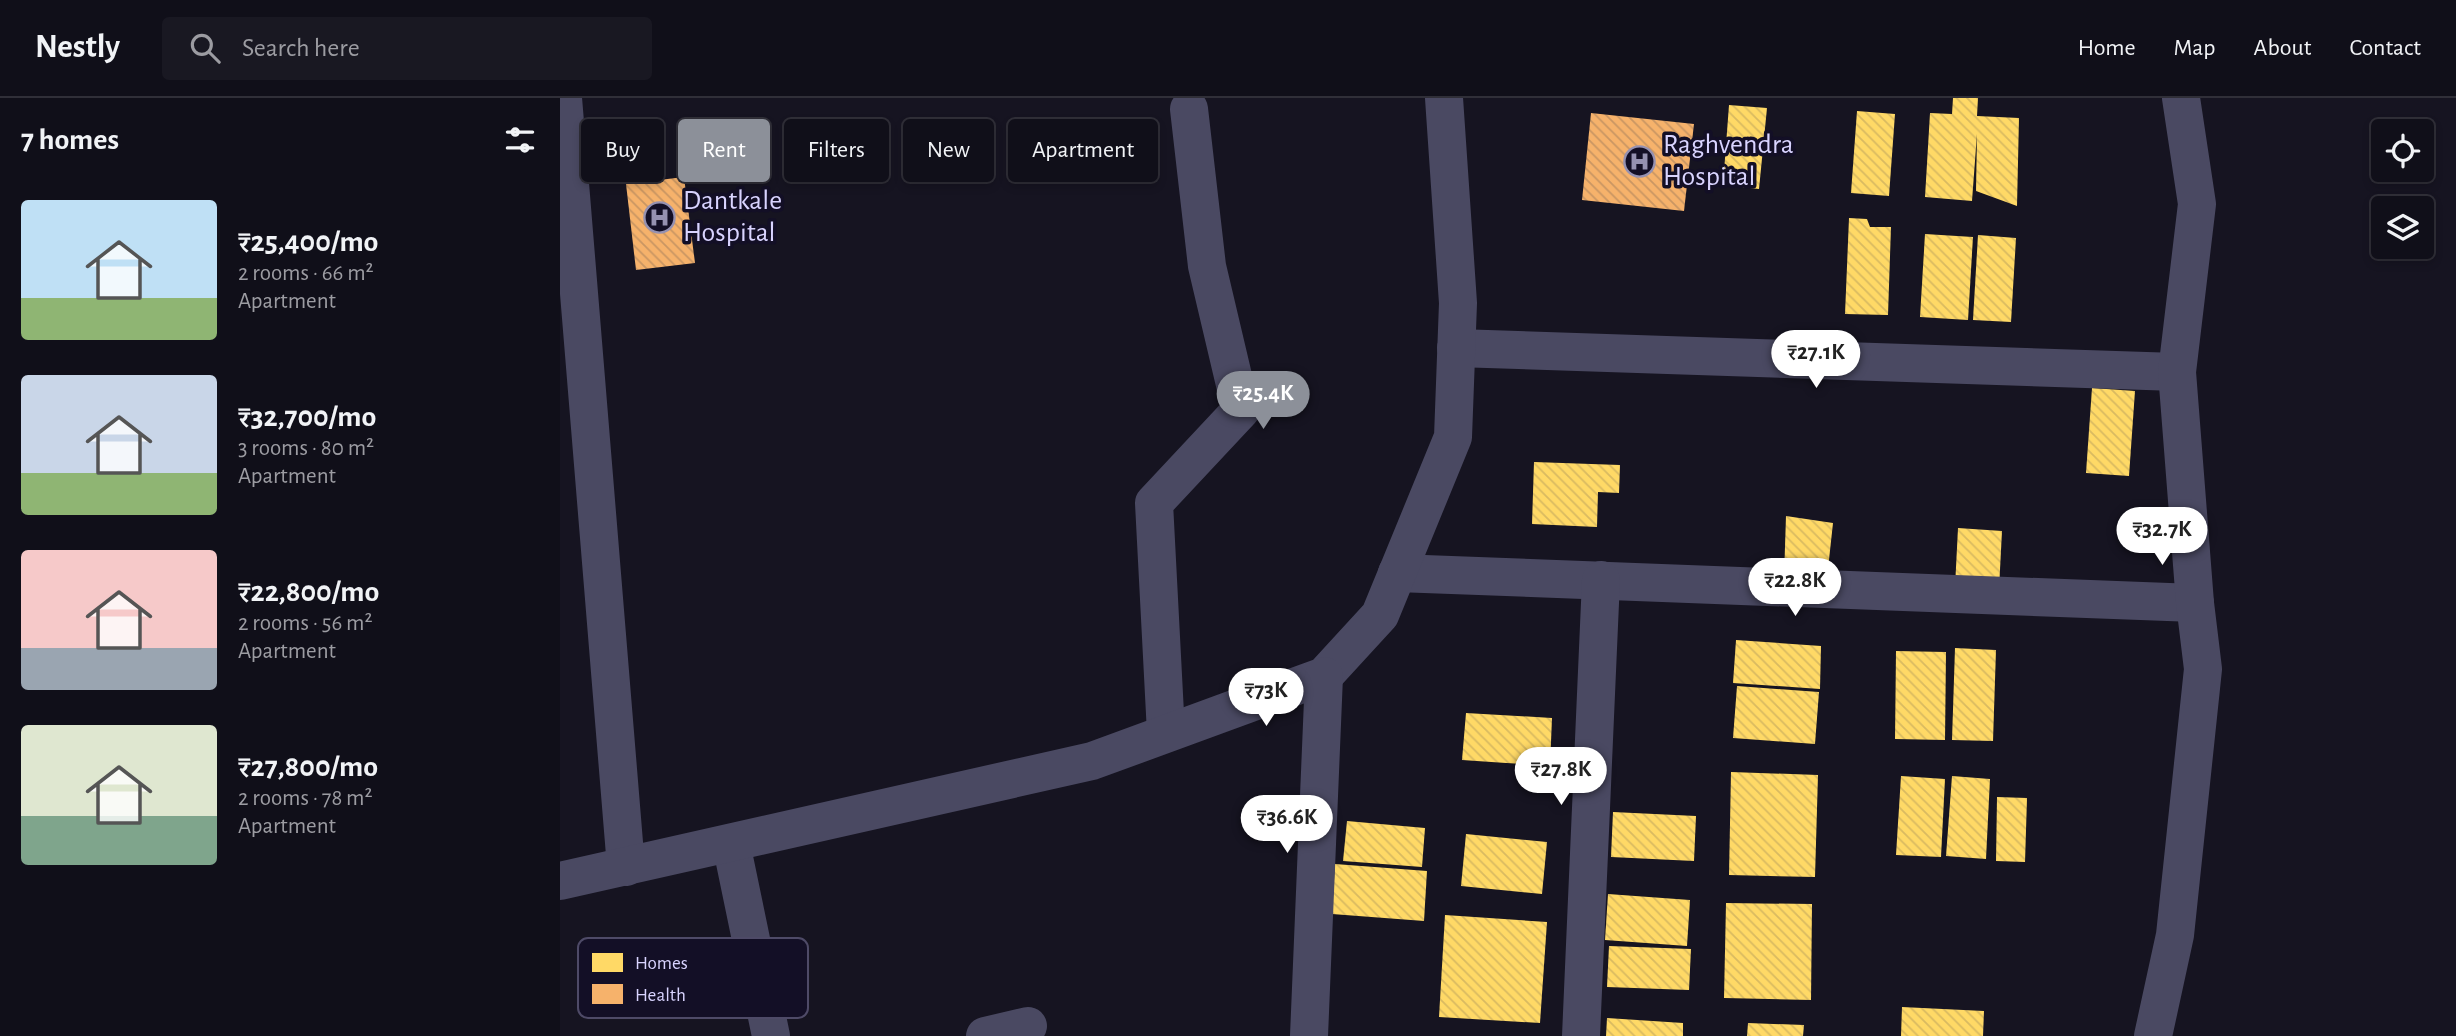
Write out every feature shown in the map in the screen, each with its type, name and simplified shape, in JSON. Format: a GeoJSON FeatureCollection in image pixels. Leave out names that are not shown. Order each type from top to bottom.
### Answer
{"type":"FeatureCollection","features":[{"type":"Feature","properties":{"kind":"street"},"geometry":{"type":"LineString","coordinates":[[564,98],[626,867]]}},
{"type":"Feature","properties":{"kind":"street"},"geometry":{"type":"LineString","coordinates":[[560,881],[1092,761],[1324,676],[1380,615],[1453,438],[1458,303],[1444,98]]}},
{"type":"Feature","properties":{"kind":"street"},"geometry":{"type":"LineString","coordinates":[[2153,1036],[2175,935],[2203,669],[2194,603],[2177,372],[2197,204],[2181,98]]}},
{"type":"Feature","properties":{"kind":"street"},"geometry":{"type":"LineString","coordinates":[[1166,733],[1154,503],[1241,411],[1207,266],[1189,109]]}},
{"type":"Feature","properties":{"kind":"street"},"geometry":{"type":"LineString","coordinates":[[1456,348],[2177,372]]}},
{"type":"Feature","properties":{"kind":"street"},"geometry":{"type":"LineString","coordinates":[[1397,573],[2194,603]]}},
{"type":"Feature","properties":{"kind":"street"},"geometry":{"type":"LineString","coordinates":[[1581,1036],[1601,580]]}},
{"type":"Feature","properties":{"kind":"street"},"geometry":{"type":"LineString","coordinates":[[1309,1036],[1324,676]]}},
{"type":"Feature","properties":{"kind":"street"},"geometry":{"type":"LineString","coordinates":[[731,844],[751,938]]}},
{"type":"Feature","properties":{"kind":"street"},"geometry":{"type":"LineString","coordinates":[[767,1018],[771,1036]]}},
{"type":"Feature","properties":{"kind":"street"},"geometry":{"type":"LineString","coordinates":[[985,1036],[1028,1026]]}},
{"type":"Feature","properties":{"kind":"building: Homes"},"geometry":{"type":"Polygon","coordinates":[[[1953,98],[1978,98],[1977,116],[2019,118],[2017,206],[1976,191],[1977,134],[1972,201],[1925,197],[1930,113],[1952,114],[1953,98]]]}},
{"type":"Feature","properties":{"kind":"building: Homes"},"geometry":{"type":"Polygon","coordinates":[[[1729,105],[1767,108],[1759,189],[1723,185],[1729,105]]]}},
{"type":"Feature","properties":{"kind":"building: Homes"},"geometry":{"type":"Polygon","coordinates":[[[1857,111],[1895,114],[1889,196],[1851,193],[1857,111]]]}},
{"type":"Feature","properties":{"kind":"building: Homes"},"geometry":{"type":"Polygon","coordinates":[[[1849,218],[1867,219],[1870,227],[1891,227],[1888,315],[1845,314],[1849,218]]]}},
{"type":"Feature","properties":{"kind":"building: Homes"},"geometry":{"type":"Polygon","coordinates":[[[1925,234],[1973,237],[1968,320],[1920,317],[1925,234]]]}},
{"type":"Feature","properties":{"kind":"building: Homes"},"geometry":{"type":"Polygon","coordinates":[[[1978,235],[2016,238],[2011,322],[1973,320],[1978,235]]]}},
{"type":"Feature","properties":{"kind":"building: Homes"},"geometry":{"type":"Polygon","coordinates":[[[2092,388],[2135,391],[2129,476],[2086,473],[2092,388]]]}},
{"type":"Feature","properties":{"kind":"building: Homes"},"geometry":{"type":"Polygon","coordinates":[[[1534,462],[1620,465],[1619,493],[1598,492],[1597,527],[1532,524],[1534,462]]]}},
{"type":"Feature","properties":{"kind":"building: Homes"},"geometry":{"type":"Polygon","coordinates":[[[1786,516],[1833,523],[1827,578],[1784,577],[1786,516]]]}},
{"type":"Feature","properties":{"kind":"building: Homes"},"geometry":{"type":"Polygon","coordinates":[[[1958,528],[2002,531],[1999,589],[1955,587],[1958,528]]]}},
{"type":"Feature","properties":{"kind":"building: Homes"},"geometry":{"type":"Polygon","coordinates":[[[1736,640],[1821,646],[1820,689],[1733,683],[1736,640]]]}},
{"type":"Feature","properties":{"kind":"building: Homes"},"geometry":{"type":"Polygon","coordinates":[[[1955,648],[1996,650],[1993,741],[1952,740],[1955,648]]]}},
{"type":"Feature","properties":{"kind":"building: Homes"},"geometry":{"type":"Polygon","coordinates":[[[1896,651],[1946,652],[1945,740],[1895,739],[1896,651]]]}},
{"type":"Feature","properties":{"kind":"building: Homes"},"geometry":{"type":"Polygon","coordinates":[[[1737,686],[1819,692],[1815,744],[1733,738],[1737,686]]]}},
{"type":"Feature","properties":{"kind":"building: Homes"},"geometry":{"type":"Polygon","coordinates":[[[1466,713],[1552,718],[1550,766],[1462,760],[1466,713]]]}},
{"type":"Feature","properties":{"kind":"building: Homes"},"geometry":{"type":"Polygon","coordinates":[[[1731,772],[1818,775],[1815,877],[1729,875],[1731,772]]]}},
{"type":"Feature","properties":{"kind":"building: Homes"},"geometry":{"type":"Polygon","coordinates":[[[1901,776],[1945,779],[1941,857],[1896,855],[1901,776]]]}},
{"type":"Feature","properties":{"kind":"building: Homes"},"geometry":{"type":"Polygon","coordinates":[[[1952,776],[1990,779],[1986,859],[1946,856],[1952,776]]]}},
{"type":"Feature","properties":{"kind":"building: Homes"},"geometry":{"type":"Polygon","coordinates":[[[1997,797],[2027,798],[2025,862],[1996,861],[1997,797]]]}},
{"type":"Feature","properties":{"kind":"building: Homes"},"geometry":{"type":"Polygon","coordinates":[[[1613,812],[1696,816],[1694,861],[1611,857],[1613,812]]]}},
{"type":"Feature","properties":{"kind":"building: Homes"},"geometry":{"type":"Polygon","coordinates":[[[1347,821],[1425,828],[1422,867],[1343,861],[1347,821]]]}},
{"type":"Feature","properties":{"kind":"building: Homes"},"geometry":{"type":"Polygon","coordinates":[[[1466,834],[1547,842],[1542,894],[1461,886],[1466,834]]]}},
{"type":"Feature","properties":{"kind":"building: Homes"},"geometry":{"type":"Polygon","coordinates":[[[1335,864],[1427,871],[1424,921],[1332,914],[1335,864]]]}},
{"type":"Feature","properties":{"kind":"building: Homes"},"geometry":{"type":"Polygon","coordinates":[[[1608,894],[1690,900],[1687,946],[1605,940],[1608,894]]]}},
{"type":"Feature","properties":{"kind":"building: Homes"},"geometry":{"type":"Polygon","coordinates":[[[1726,903],[1812,904],[1811,1000],[1724,998],[1726,903]]]}},
{"type":"Feature","properties":{"kind":"building: Homes"},"geometry":{"type":"Polygon","coordinates":[[[1445,915],[1547,922],[1540,1023],[1439,1017],[1445,915]]]}},
{"type":"Feature","properties":{"kind":"building: Homes"},"geometry":{"type":"Polygon","coordinates":[[[1609,946],[1691,949],[1689,990],[1607,987],[1609,946]]]}},
{"type":"Feature","properties":{"kind":"building: Homes"},"geometry":{"type":"Polygon","coordinates":[[[1902,1007],[1984,1011],[1983,1036],[1901,1036],[1902,1007]]]}},
{"type":"Feature","properties":{"kind":"building: Homes"},"geometry":{"type":"Polygon","coordinates":[[[1607,1018],[1683,1023],[1683,1036],[1606,1036],[1607,1018]]]}},
{"type":"Feature","properties":{"kind":"building: Homes"},"geometry":{"type":"Polygon","coordinates":[[[1748,1023],[1804,1025],[1803,1036],[1747,1036],[1748,1023]]]}},
{"type":"Feature","properties":{"kind":"building: Health"},"geometry":{"type":"Polygon","coordinates":[[[1591,113],[1694,124],[1684,211],[1582,200],[1591,113]]]}},
{"type":"Feature","properties":{"kind":"building: Health"},"geometry":{"type":"Polygon","coordinates":[[[678,178],[678,182],[685,182],[695,263],[636,270],[626,184],[664,182],[664,179],[678,178]]]}},
{"type":"Feature","properties":{"kind":"place","name":"Raghvendra Hospital"},"geometry":{"type":"Point","coordinates":[1640,161]}},
{"type":"Feature","properties":{"kind":"place","name":"Dantkale Hospital"},"geometry":{"type":"Point","coordinates":[660,217]}}]}
